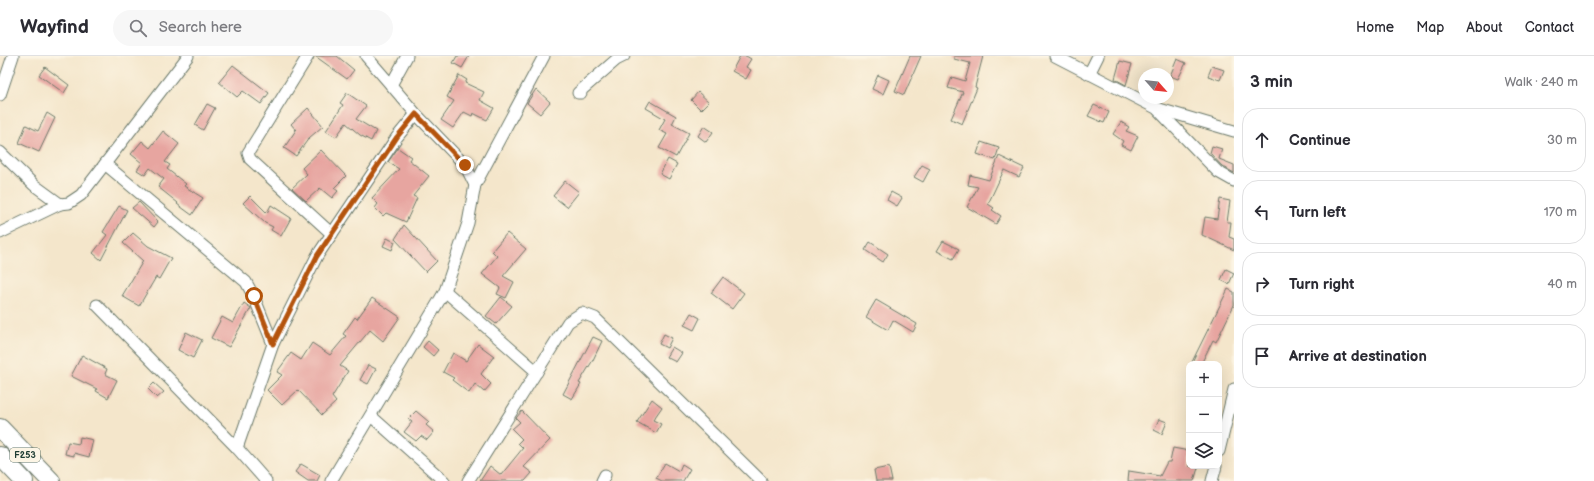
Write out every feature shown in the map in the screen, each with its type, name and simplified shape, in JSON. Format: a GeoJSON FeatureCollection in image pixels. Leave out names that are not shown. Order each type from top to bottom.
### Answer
{"type":"FeatureCollection","features":[{"type":"Feature","properties":{"kind":"main road","name":"F253"},"geometry":{"type":"LineString","coordinates":[[0,428],[51,481]]}},
{"type":"Feature","properties":{"kind":"main road","name":"F253"},"geometry":{"type":"LineString","coordinates":[[0,456],[24,481]]}},
{"type":"Feature","properties":{"kind":"street"},"geometry":{"type":"LineString","coordinates":[[0,95],[13,56]]}},
{"type":"Feature","properties":{"kind":"street"},"geometry":{"type":"LineString","coordinates":[[0,233],[60,204],[69,202],[81,195],[188,56]]}},
{"type":"Feature","properties":{"kind":"street"},"geometry":{"type":"LineString","coordinates":[[308,56],[248,153],[250,159],[332,234]]}},
{"type":"Feature","properties":{"kind":"street"},"geometry":{"type":"LineString","coordinates":[[366,56],[416,114],[465,165],[474,185]]}},
{"type":"Feature","properties":{"kind":"street"},"geometry":{"type":"LineString","coordinates":[[391,85],[407,56]]}},
{"type":"Feature","properties":{"kind":"street"},"geometry":{"type":"LineString","coordinates":[[331,481],[445,291],[468,223],[474,185],[498,138],[544,56]]}},
{"type":"Feature","properties":{"kind":"street"},"geometry":{"type":"LineString","coordinates":[[581,93],[578,93],[624,56]]}},
{"type":"Feature","properties":{"kind":"street"},"geometry":{"type":"LineString","coordinates":[[1055,56],[1156,108],[1234,130]]}},
{"type":"Feature","properties":{"kind":"street"},"geometry":{"type":"LineString","coordinates":[[1089,74],[1098,56]]}},
{"type":"Feature","properties":{"kind":"street"},"geometry":{"type":"LineString","coordinates":[[1156,108],[1218,172],[1234,181]]}},
{"type":"Feature","properties":{"kind":"street"},"geometry":{"type":"LineString","coordinates":[[237,448],[273,344],[317,256],[397,137],[416,114]]}},
{"type":"Feature","properties":{"kind":"street"},"geometry":{"type":"LineString","coordinates":[[0,152],[34,185],[60,204]]}},
{"type":"Feature","properties":{"kind":"street"},"geometry":{"type":"LineString","coordinates":[[105,164],[246,282],[254,296],[273,344]]}},
{"type":"Feature","properties":{"kind":"street"},"geometry":{"type":"LineString","coordinates":[[445,291],[537,372]]}},
{"type":"Feature","properties":{"kind":"street"},"geometry":{"type":"LineString","coordinates":[[96,305],[237,448],[266,481]]}},
{"type":"Feature","properties":{"kind":"street"},"geometry":{"type":"LineString","coordinates":[[468,481],[568,322],[582,313],[596,318],[760,481]]}},
{"type":"Feature","properties":{"kind":"street"},"geometry":{"type":"LineString","coordinates":[[1222,438],[1234,388]]}},
{"type":"Feature","properties":{"kind":"street"},"geometry":{"type":"LineString","coordinates":[[371,416],[444,481]]}},
{"type":"Feature","properties":{"kind":"street"},"geometry":{"type":"LineString","coordinates":[[1212,481],[1215,469]]}},
{"type":"Feature","properties":{"kind":"building"},"geometry":{"type":"Polygon","coordinates":[[[315,56],[337,56],[354,70],[347,79],[315,56]]]}},
{"type":"Feature","properties":{"kind":"building"},"geometry":{"type":"Polygon","coordinates":[[[457,56],[469,56],[462,68],[453,63],[457,56]]]}},
{"type":"Feature","properties":{"kind":"building"},"geometry":{"type":"Polygon","coordinates":[[[740,56],[746,56],[751,59],[746,67],[751,70],[746,79],[732,71],[740,56]]]}},
{"type":"Feature","properties":{"kind":"building"},"geometry":{"type":"Polygon","coordinates":[[[910,56],[921,56],[904,95],[895,91],[910,56]]]}},
{"type":"Feature","properties":{"kind":"building"},"geometry":{"type":"Polygon","coordinates":[[[954,56],[983,56],[975,87],[977,88],[962,124],[951,119],[963,92],[948,88],[952,77],[965,81],[970,63],[954,59],[954,56]]]}},
{"type":"Feature","properties":{"kind":"building"},"geometry":{"type":"Polygon","coordinates":[[[1177,59],[1186,63],[1178,79],[1174,78],[1173,68],[1177,59]]]}},
{"type":"Feature","properties":{"kind":"building"},"geometry":{"type":"Polygon","coordinates":[[[1120,61],[1132,64],[1126,85],[1115,79],[1120,61]]]}},
{"type":"Feature","properties":{"kind":"building"},"geometry":{"type":"Polygon","coordinates":[[[233,65],[269,93],[261,104],[243,91],[237,97],[219,82],[233,65]]]}},
{"type":"Feature","properties":{"kind":"building"},"geometry":{"type":"Polygon","coordinates":[[[1212,66],[1224,70],[1220,80],[1208,76],[1212,66]]]}},
{"type":"Feature","properties":{"kind":"building"},"geometry":{"type":"Polygon","coordinates":[[[45,67],[69,85],[64,93],[39,75],[45,67]]]}},
{"type":"Feature","properties":{"kind":"building"},"geometry":{"type":"Polygon","coordinates":[[[459,75],[467,80],[465,83],[484,92],[480,100],[494,108],[487,120],[473,113],[472,116],[464,112],[453,128],[441,120],[454,101],[447,97],[459,75]]]}},
{"type":"Feature","properties":{"kind":"building"},"geometry":{"type":"Polygon","coordinates":[[[878,75],[889,80],[883,94],[872,89],[878,75]]]}},
{"type":"Feature","properties":{"kind":"building"},"geometry":{"type":"Polygon","coordinates":[[[536,89],[550,102],[540,114],[527,103],[536,89]]]}},
{"type":"Feature","properties":{"kind":"building"},"geometry":{"type":"Polygon","coordinates":[[[698,92],[709,102],[701,110],[691,100],[698,92]]]}},
{"type":"Feature","properties":{"kind":"building"},"geometry":{"type":"Polygon","coordinates":[[[347,93],[366,106],[356,119],[376,131],[371,141],[360,135],[346,123],[336,137],[326,131],[343,105],[340,103],[347,93]]]}},
{"type":"Feature","properties":{"kind":"building"},"geometry":{"type":"Polygon","coordinates":[[[650,101],[676,116],[672,124],[689,133],[676,157],[659,148],[667,134],[659,130],[665,119],[646,108],[650,101]]]}},
{"type":"Feature","properties":{"kind":"building"},"geometry":{"type":"Polygon","coordinates":[[[207,104],[215,108],[203,130],[195,125],[207,104]]]}},
{"type":"Feature","properties":{"kind":"building"},"geometry":{"type":"Polygon","coordinates":[[[1094,105],[1109,112],[1104,123],[1088,116],[1094,105]]]}},
{"type":"Feature","properties":{"kind":"building"},"geometry":{"type":"Polygon","coordinates":[[[308,108],[323,126],[309,138],[296,156],[284,148],[296,130],[291,124],[308,108]]]}},
{"type":"Feature","properties":{"kind":"building"},"geometry":{"type":"Polygon","coordinates":[[[47,113],[55,118],[39,152],[19,143],[26,125],[38,131],[47,113]]]}},
{"type":"Feature","properties":{"kind":"building"},"geometry":{"type":"Polygon","coordinates":[[[1121,122],[1129,127],[1126,131],[1138,136],[1131,150],[1121,145],[1123,141],[1113,134],[1121,122]]]}},
{"type":"Feature","properties":{"kind":"building"},"geometry":{"type":"Polygon","coordinates":[[[704,126],[713,132],[706,142],[698,136],[704,126]]]}},
{"type":"Feature","properties":{"kind":"building"},"geometry":{"type":"Polygon","coordinates":[[[163,131],[179,144],[165,162],[170,165],[167,169],[186,184],[184,186],[203,198],[192,215],[158,187],[164,179],[150,168],[145,175],[137,170],[142,163],[131,154],[142,141],[150,148],[163,131]]]}},
{"type":"Feature","properties":{"kind":"building"},"geometry":{"type":"Polygon","coordinates":[[[981,142],[999,148],[995,160],[977,154],[981,142]]]}},
{"type":"Feature","properties":{"kind":"building"},"geometry":{"type":"Polygon","coordinates":[[[1212,146],[1222,149],[1219,159],[1234,165],[1234,173],[1222,166],[1210,153],[1212,146]]]}},
{"type":"Feature","properties":{"kind":"building"},"geometry":{"type":"Polygon","coordinates":[[[398,148],[411,157],[409,160],[429,176],[413,196],[417,198],[406,222],[386,213],[383,216],[375,208],[378,204],[372,198],[399,169],[388,162],[398,148]]]}},
{"type":"Feature","properties":{"kind":"building"},"geometry":{"type":"Polygon","coordinates":[[[321,150],[346,176],[334,188],[338,191],[332,198],[320,188],[306,201],[292,188],[307,174],[302,168],[321,150]]]}},
{"type":"Feature","properties":{"kind":"building"},"geometry":{"type":"Polygon","coordinates":[[[999,156],[1024,168],[1019,177],[1004,170],[988,204],[994,208],[992,210],[1001,216],[996,224],[967,207],[978,187],[968,185],[970,175],[989,180],[999,156]]]}},
{"type":"Feature","properties":{"kind":"building"},"geometry":{"type":"Polygon","coordinates":[[[668,159],[677,164],[669,179],[660,174],[668,159]]]}},
{"type":"Feature","properties":{"kind":"building"},"geometry":{"type":"Polygon","coordinates":[[[922,165],[930,169],[923,182],[914,177],[922,165]]]}},
{"type":"Feature","properties":{"kind":"building"},"geometry":{"type":"Polygon","coordinates":[[[565,181],[579,192],[567,207],[553,196],[565,181]]]}},
{"type":"Feature","properties":{"kind":"building"},"geometry":{"type":"Polygon","coordinates":[[[891,192],[902,198],[897,206],[887,200],[891,192]]]}},
{"type":"Feature","properties":{"kind":"building"},"geometry":{"type":"Polygon","coordinates":[[[250,196],[267,213],[271,205],[291,218],[281,236],[271,230],[273,227],[265,223],[243,203],[250,196]]]}},
{"type":"Feature","properties":{"kind":"building"},"geometry":{"type":"Polygon","coordinates":[[[1220,199],[1230,201],[1227,222],[1231,222],[1229,237],[1234,239],[1234,250],[1202,235],[1205,217],[1217,219],[1220,199]]]}},
{"type":"Feature","properties":{"kind":"building"},"geometry":{"type":"Polygon","coordinates":[[[139,202],[158,222],[154,227],[132,208],[139,202]]]}},
{"type":"Feature","properties":{"kind":"building"},"geometry":{"type":"Polygon","coordinates":[[[119,206],[127,210],[101,260],[93,253],[107,235],[103,232],[119,206]]]}},
{"type":"Feature","properties":{"kind":"building"},"geometry":{"type":"Polygon","coordinates":[[[404,225],[437,261],[426,272],[395,239],[404,225]]]}},
{"type":"Feature","properties":{"kind":"building"},"geometry":{"type":"Polygon","coordinates":[[[133,233],[148,246],[171,258],[159,279],[156,277],[139,306],[122,296],[143,261],[123,243],[133,233]]]}},
{"type":"Feature","properties":{"kind":"building"},"geometry":{"type":"Polygon","coordinates":[[[507,233],[526,249],[503,276],[514,282],[506,298],[497,294],[500,288],[482,274],[497,256],[492,251],[507,233]]]}},
{"type":"Feature","properties":{"kind":"building"},"geometry":{"type":"Polygon","coordinates":[[[387,238],[395,242],[392,250],[383,246],[387,238]]]}},
{"type":"Feature","properties":{"kind":"building"},"geometry":{"type":"Polygon","coordinates":[[[943,241],[959,249],[953,259],[937,251],[943,241]]]}},
{"type":"Feature","properties":{"kind":"building"},"geometry":{"type":"Polygon","coordinates":[[[870,242],[888,254],[883,262],[865,250],[870,242]]]}},
{"type":"Feature","properties":{"kind":"building"},"geometry":{"type":"Polygon","coordinates":[[[1226,269],[1234,273],[1229,284],[1221,280],[1226,269]]]}},
{"type":"Feature","properties":{"kind":"building"},"geometry":{"type":"Polygon","coordinates":[[[723,277],[744,293],[732,309],[711,293],[723,277]]]}},
{"type":"Feature","properties":{"kind":"building"},"geometry":{"type":"Polygon","coordinates":[[[1228,289],[1234,292],[1234,305],[1216,342],[1213,340],[1202,361],[1192,361],[1228,289]]]}},
{"type":"Feature","properties":{"kind":"building"},"geometry":{"type":"Polygon","coordinates":[[[501,297],[512,306],[496,324],[486,316],[501,297]]]}},
{"type":"Feature","properties":{"kind":"building"},"geometry":{"type":"Polygon","coordinates":[[[372,298],[400,317],[383,341],[370,330],[340,366],[348,371],[332,397],[336,402],[322,415],[298,390],[282,405],[267,390],[282,375],[277,372],[291,353],[301,360],[312,343],[330,355],[346,336],[343,334],[355,317],[357,319],[372,298]]]}},
{"type":"Feature","properties":{"kind":"building"},"geometry":{"type":"Polygon","coordinates":[[[876,300],[917,324],[913,332],[893,320],[888,330],[866,317],[876,300]]]}},
{"type":"Feature","properties":{"kind":"building"},"geometry":{"type":"Polygon","coordinates":[[[244,303],[251,308],[229,347],[211,338],[222,317],[233,323],[244,303]]]}},
{"type":"Feature","properties":{"kind":"building"},"geometry":{"type":"Polygon","coordinates":[[[691,313],[700,318],[694,330],[684,325],[691,313]]]}},
{"type":"Feature","properties":{"kind":"building"},"geometry":{"type":"Polygon","coordinates":[[[186,332],[202,340],[193,358],[178,350],[186,332]]]}},
{"type":"Feature","properties":{"kind":"building"},"geometry":{"type":"Polygon","coordinates":[[[664,334],[672,338],[667,348],[659,344],[664,334]]]}},
{"type":"Feature","properties":{"kind":"building"},"geometry":{"type":"Polygon","coordinates":[[[593,337],[602,341],[572,399],[563,394],[593,337]]]}},
{"type":"Feature","properties":{"kind":"building"},"geometry":{"type":"Polygon","coordinates":[[[428,341],[438,350],[433,356],[423,347],[428,341]]]}},
{"type":"Feature","properties":{"kind":"building"},"geometry":{"type":"Polygon","coordinates":[[[478,344],[494,356],[481,374],[491,384],[484,392],[475,384],[469,393],[452,380],[454,378],[443,372],[453,353],[466,361],[478,344]]]}},
{"type":"Feature","properties":{"kind":"building"},"geometry":{"type":"Polygon","coordinates":[[[672,347],[682,353],[676,362],[666,357],[672,347]]]}},
{"type":"Feature","properties":{"kind":"building"},"geometry":{"type":"Polygon","coordinates":[[[82,355],[107,369],[105,374],[117,380],[108,398],[96,391],[97,389],[71,376],[82,355]]]}},
{"type":"Feature","properties":{"kind":"building"},"geometry":{"type":"Polygon","coordinates":[[[368,365],[376,369],[368,384],[360,380],[368,365]]]}},
{"type":"Feature","properties":{"kind":"building"},"geometry":{"type":"Polygon","coordinates":[[[154,383],[164,392],[157,398],[148,389],[154,383]]]}},
{"type":"Feature","properties":{"kind":"building"},"geometry":{"type":"Polygon","coordinates":[[[652,399],[662,407],[653,420],[661,424],[656,433],[637,422],[652,399]]]}},
{"type":"Feature","properties":{"kind":"building"},"geometry":{"type":"Polygon","coordinates":[[[416,411],[429,422],[426,425],[434,432],[427,440],[421,436],[416,441],[404,432],[412,422],[408,419],[416,411]]]}},
{"type":"Feature","properties":{"kind":"building"},"geometry":{"type":"Polygon","coordinates":[[[522,411],[550,440],[524,467],[532,473],[525,481],[480,481],[490,466],[501,475],[523,448],[518,443],[522,439],[512,429],[520,422],[516,418],[522,411]]]}},
{"type":"Feature","properties":{"kind":"building"},"geometry":{"type":"Polygon","coordinates":[[[1159,419],[1167,422],[1162,434],[1154,430],[1159,419]]]}},
{"type":"Feature","properties":{"kind":"building"},"geometry":{"type":"Polygon","coordinates":[[[80,437],[93,440],[89,457],[74,453],[74,456],[65,454],[68,442],[79,444],[80,437]]]}},
{"type":"Feature","properties":{"kind":"building"},"geometry":{"type":"Polygon","coordinates":[[[1173,448],[1186,450],[1186,469],[1198,469],[1194,481],[1128,481],[1129,471],[1160,476],[1167,462],[1170,462],[1173,448]]]}},
{"type":"Feature","properties":{"kind":"building"},"geometry":{"type":"Polygon","coordinates":[[[665,463],[679,471],[682,464],[690,469],[683,481],[662,481],[656,478],[665,463]]]}},
{"type":"Feature","properties":{"kind":"building"},"geometry":{"type":"Polygon","coordinates":[[[301,464],[320,475],[317,481],[308,481],[295,472],[301,464]]]}},
{"type":"Feature","properties":{"kind":"building"},"geometry":{"type":"Polygon","coordinates":[[[889,467],[892,481],[876,481],[874,470],[889,467]]]}},
{"type":"Feature","properties":{"kind":"route"},"geometry":{"type":"LineString","coordinates":[[254,296],[273,344],[317,256],[397,137],[416,114],[465,165]]}}]}
